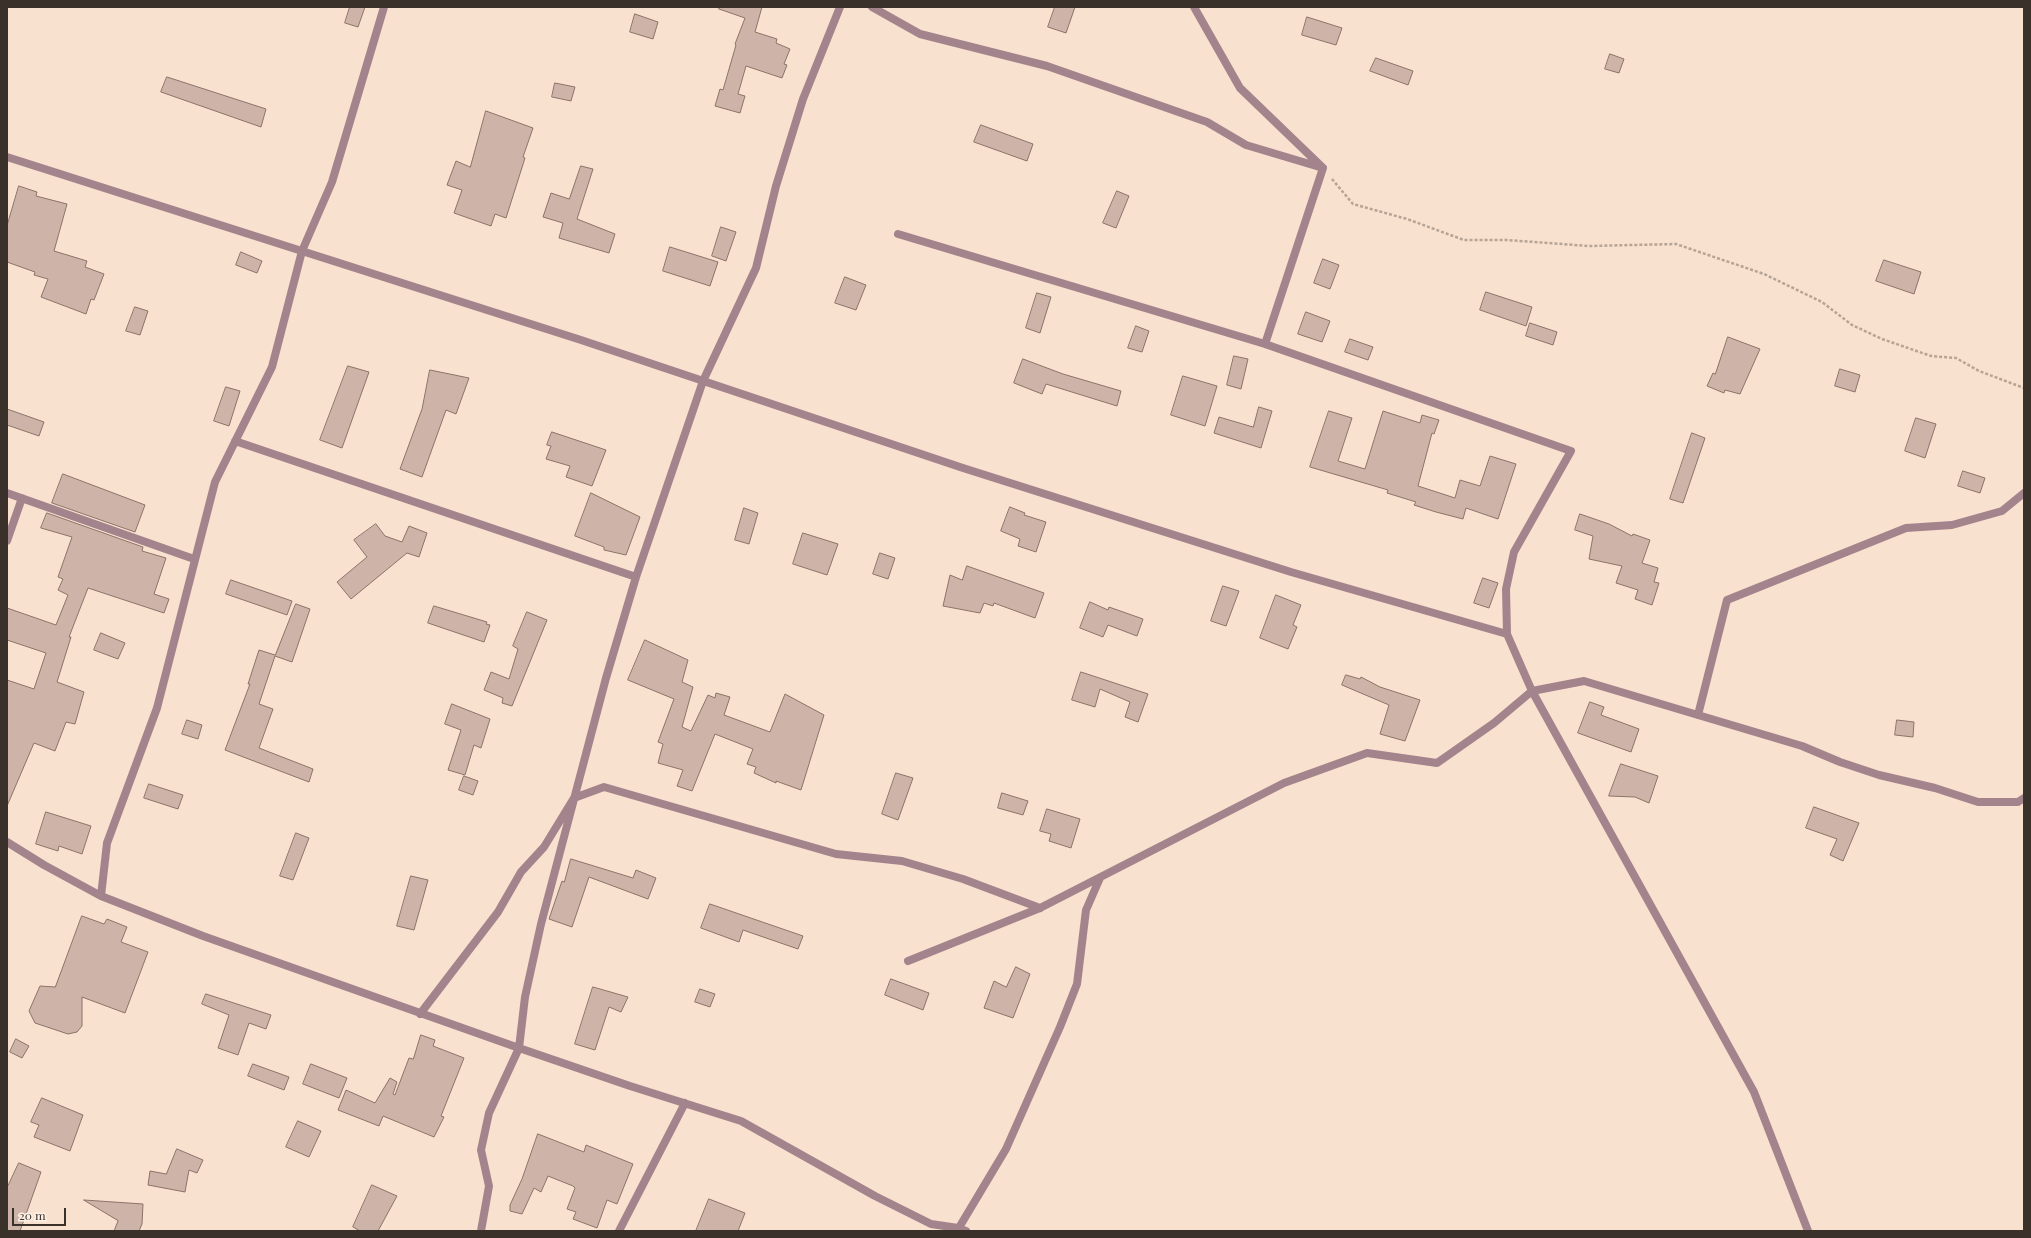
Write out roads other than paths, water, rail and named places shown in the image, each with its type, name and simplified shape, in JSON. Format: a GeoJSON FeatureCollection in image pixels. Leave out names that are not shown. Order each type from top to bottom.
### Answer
{"type":"FeatureCollection","features":[{"type":"Feature","properties":{"kind":"street"},"geometry":{"type":"LineString","coordinates":[[101,896],[107,843],[157,708],[194,559],[215,482],[272,367],[302,251],[332,182],[384,7]]}},
{"type":"Feature","properties":{"kind":"street"},"geometry":{"type":"LineString","coordinates":[[481,1231],[489,1186],[481,1150],[489,1113],[519,1048],[525,997],[540,931],[574,798],[636,577],[703,381],[756,268],[776,186],[803,99],[840,7]]}},
{"type":"Feature","properties":{"kind":"street"},"geometry":{"type":"LineString","coordinates":[[872,7],[920,34],[1047,66],[1206,122],[1246,145],[1323,168]]}},
{"type":"Feature","properties":{"kind":"street"},"geometry":{"type":"LineString","coordinates":[[1194,7],[1240,88],[1323,168]]}},
{"type":"Feature","properties":{"kind":"street"},"geometry":{"type":"LineString","coordinates":[[7,157],[703,381],[963,468],[1291,572],[1507,634]]}},
{"type":"Feature","properties":{"kind":"street"},"geometry":{"type":"LineString","coordinates":[[1265,344],[1323,168]]}},
{"type":"Feature","properties":{"kind":"street"},"geometry":{"type":"LineString","coordinates":[[898,234],[1265,344],[1571,451],[1514,552],[1506,589],[1507,634],[1532,691],[1754,1092],[1808,1231]]}},
{"type":"Feature","properties":{"kind":"street"},"geometry":{"type":"LineString","coordinates":[[235,441],[636,577]]}},
{"type":"Feature","properties":{"kind":"street"},"geometry":{"type":"LineString","coordinates":[[7,493],[194,559]]}},
{"type":"Feature","properties":{"kind":"street"},"geometry":{"type":"LineString","coordinates":[[1698,715],[1727,600],[1906,528],[1952,525],[2002,511],[2024,493]]}},
{"type":"Feature","properties":{"kind":"street"},"geometry":{"type":"LineString","coordinates":[[7,541],[22,498]]}},
{"type":"Feature","properties":{"kind":"street"},"geometry":{"type":"LineString","coordinates":[[908,961],[1040,908],[1284,783],[1367,753],[1437,763],[1494,723],[1532,691],[1584,681],[1802,746],[1840,762],[1879,774],[1935,788],[1978,802],[2018,802],[2024,798]]}},
{"type":"Feature","properties":{"kind":"street"},"geometry":{"type":"LineString","coordinates":[[420,1014],[498,912],[521,872],[544,847],[574,798],[604,787],[836,854],[902,861],[963,879],[1040,908]]}},
{"type":"Feature","properties":{"kind":"street"},"geometry":{"type":"LineString","coordinates":[[7,842],[44,865],[101,896],[203,936],[420,1014],[741,1121],[875,1196],[931,1224],[960,1230],[1006,1149],[1060,1027],[1077,984],[1086,910],[1100,878]]}},
{"type":"Feature","properties":{"kind":"street"},"geometry":{"type":"LineString","coordinates":[[619,1231],[685,1103]]}}]}
